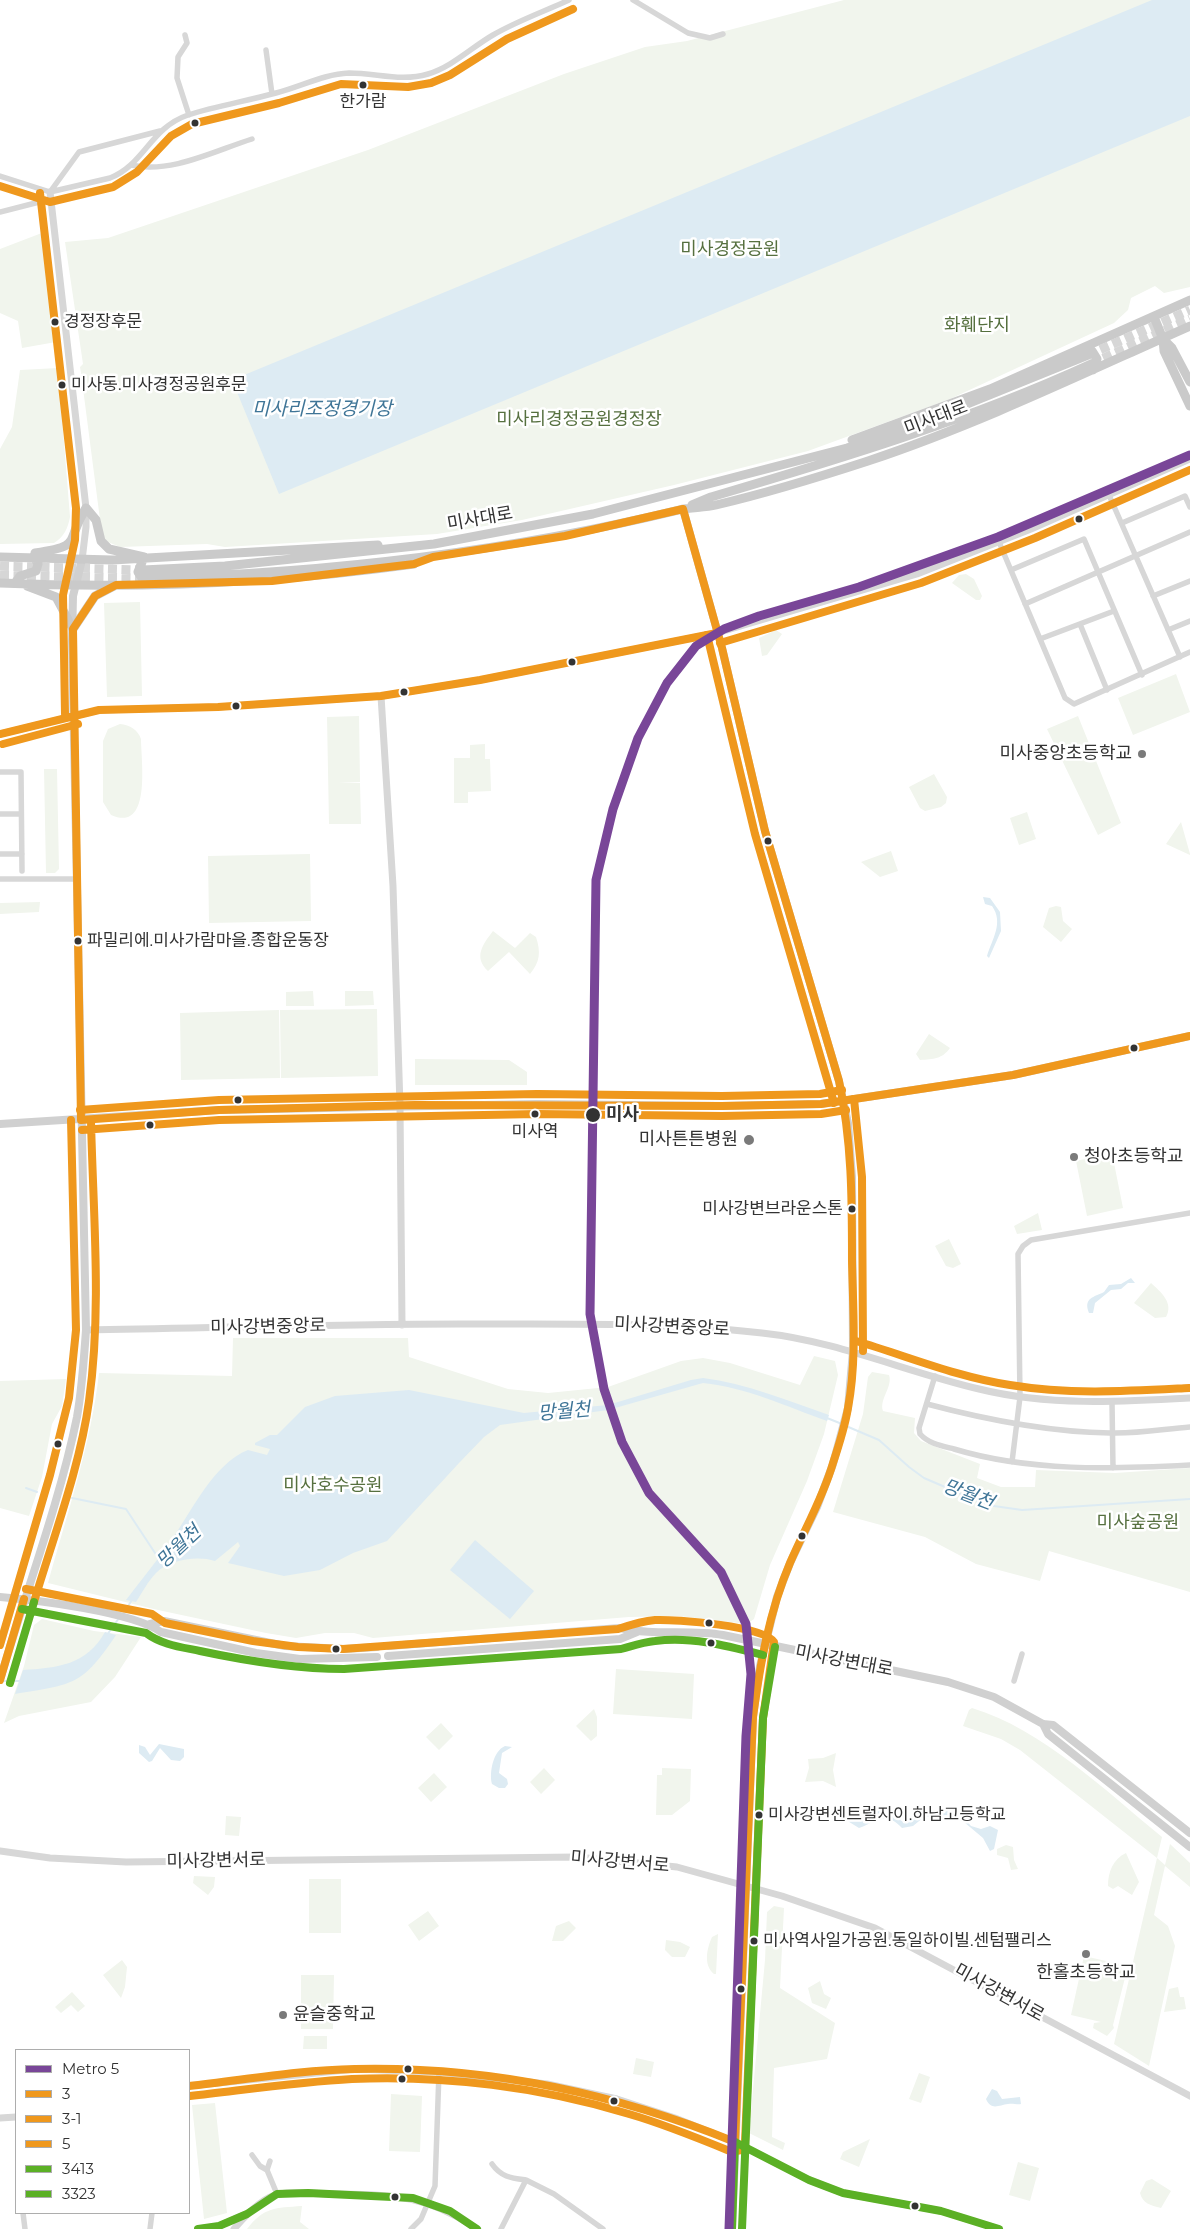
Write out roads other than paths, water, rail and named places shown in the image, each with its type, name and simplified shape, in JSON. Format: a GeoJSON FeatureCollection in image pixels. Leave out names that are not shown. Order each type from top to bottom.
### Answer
{"type":"FeatureCollection","features":[{"type":"Feature","properties":{"kind":"main road","name":"미사대로"},"geometry":{"type":"LineString","coordinates":[[814,455],[990,389],[1190,300]]}},
{"type":"Feature","properties":{"kind":"main road"},"geometry":{"type":"LineString","coordinates":[[1154,317],[1163,339],[1164,351],[1190,406]]}},
{"type":"Feature","properties":{"kind":"main road","name":"미사대로"},"geometry":{"type":"LineString","coordinates":[[144,577],[225,566],[434,544],[593,514],[680,493],[814,455],[847,448],[1163,339],[1190,326]]}},
{"type":"Feature","properties":{"kind":"main road"},"geometry":{"type":"LineString","coordinates":[[1163,339],[1172,348],[1190,382]]}},
{"type":"Feature","properties":{"kind":"main road"},"geometry":{"type":"LineString","coordinates":[[1079,349],[1092,351],[1097,359],[1090,363]]}},
{"type":"Feature","properties":{"kind":"main road","name":"미사대로"},"geometry":{"type":"LineString","coordinates":[[144,577],[272,581],[414,564],[433,557],[565,536],[683,509],[713,506],[869,461],[1048,392],[1090,363]]}},
{"type":"Feature","properties":{"kind":"main road"},"geometry":{"type":"LineString","coordinates":[[21,557],[53,551],[67,546],[76,532],[78,520],[86,508],[96,520],[101,541],[109,549],[144,557]]}},
{"type":"Feature","properties":{"kind":"main road"},"geometry":{"type":"LineString","coordinates":[[683,509],[717,633],[765,831],[844,1100],[852,1177],[853,1351],[848,1408],[840,1440],[814,1516],[782,1584],[765,1645],[753,1717],[734,2142],[732,2229]]}},
{"type":"Feature","properties":{"kind":"main road"},"geometry":{"type":"LineString","coordinates":[[0,557],[82,560],[434,544]]}},
{"type":"Feature","properties":{"kind":"main road"},"geometry":{"type":"LineString","coordinates":[[19,584],[20,576],[36,571],[38,564],[34,557]]}},
{"type":"Feature","properties":{"kind":"main road"},"geometry":{"type":"LineString","coordinates":[[144,557],[138,572],[144,577]]}},
{"type":"Feature","properties":{"kind":"main road"},"geometry":{"type":"LineString","coordinates":[[0,1680],[77,1417],[86,1330],[73,629],[73,596],[82,560]]}},
{"type":"Feature","properties":{"kind":"main road"},"geometry":{"type":"LineString","coordinates":[[73,629],[95,596],[116,585],[144,577]]}},
{"type":"Feature","properties":{"kind":"main road"},"geometry":{"type":"LineString","coordinates":[[0,583],[116,585]]}},
{"type":"Feature","properties":{"kind":"main road"},"geometry":{"type":"LineString","coordinates":[[19,584],[56,597],[73,629]]}},
{"type":"Feature","properties":{"kind":"main road"},"geometry":{"type":"LineString","coordinates":[[0,1124],[219,1110],[537,1104],[722,1106],[822,1104],[1013,1075],[1190,1036]]}},
{"type":"Feature","properties":{"kind":"main road"},"geometry":{"type":"LineString","coordinates":[[0,1597],[24,1599],[94,1611],[150,1624],[162,1632],[256,1653],[317,1660],[377,1657]]}},
{"type":"Feature","properties":{"kind":"main road"},"geometry":{"type":"LineString","coordinates":[[150,1624],[164,1621],[285,1646],[344,1649],[377,1647]]}},
{"type":"Feature","properties":{"kind":"main road","name":"미사강변대로"},"geometry":{"type":"LineString","coordinates":[[389,1646],[620,1628],[637,1632],[711,1633],[966,1687],[994,1697],[1043,1724],[1053,1725],[1190,1833]]}},
{"type":"Feature","properties":{"kind":"main road","name":"미사강변대로"},"geometry":{"type":"LineString","coordinates":[[388,1656],[620,1639],[637,1632]]}},
{"type":"Feature","properties":{"kind":"main road","name":"미사강변대로"},"geometry":{"type":"LineString","coordinates":[[1043,1724],[1048,1734],[1190,1847]]}},
{"type":"Feature","properties":{"kind":"street"},"geometry":{"type":"LineString","coordinates":[[0,212],[119,174],[131,165],[160,131],[172,121],[344,74],[402,78],[430,74],[514,24],[569,0]]}},
{"type":"Feature","properties":{"kind":"street"},"geometry":{"type":"LineString","coordinates":[[633,0],[688,33],[710,38],[724,34]]}},
{"type":"Feature","properties":{"kind":"street"},"geometry":{"type":"LineString","coordinates":[[185,35],[187,42],[178,57],[176,78],[189,115]]}},
{"type":"Feature","properties":{"kind":"street"},"geometry":{"type":"LineString","coordinates":[[266,50],[272,94]]}},
{"type":"Feature","properties":{"kind":"street"},"geometry":{"type":"LineString","coordinates":[[82,560],[86,508],[50,196],[79,152],[160,131]]}},
{"type":"Feature","properties":{"kind":"street"},"geometry":{"type":"LineString","coordinates":[[131,165],[147,169],[169,165],[252,139]]}},
{"type":"Feature","properties":{"kind":"street"},"geometry":{"type":"LineString","coordinates":[[0,176],[50,196]]}},
{"type":"Feature","properties":{"kind":"street"},"geometry":{"type":"LineString","coordinates":[[0,734],[74,714],[99,710],[218,708],[381,696],[480,680],[717,633],[903,578],[999,542],[1190,460]]}},
{"type":"Feature","properties":{"kind":"street"},"geometry":{"type":"LineString","coordinates":[[1109,495],[1180,657]]}},
{"type":"Feature","properties":{"kind":"street"},"geometry":{"type":"LineString","coordinates":[[1122,522],[1185,496],[1190,507]]}},
{"type":"Feature","properties":{"kind":"street"},"geometry":{"type":"LineString","coordinates":[[1025,604],[1190,532]]}},
{"type":"Feature","properties":{"kind":"street"},"geometry":{"type":"LineString","coordinates":[[1011,570],[1084,539],[1142,675]]}},
{"type":"Feature","properties":{"kind":"street"},"geometry":{"type":"LineString","coordinates":[[999,542],[1068,701],[1074,704],[1190,652]]}},
{"type":"Feature","properties":{"kind":"street"},"geometry":{"type":"LineString","coordinates":[[1153,596],[1190,581]]}},
{"type":"Feature","properties":{"kind":"street"},"geometry":{"type":"LineString","coordinates":[[1040,640],[1114,611]]}},
{"type":"Feature","properties":{"kind":"street"},"geometry":{"type":"LineString","coordinates":[[1168,630],[1190,620]]}},
{"type":"Feature","properties":{"kind":"street"},"geometry":{"type":"LineString","coordinates":[[1080,624],[1107,690]]}},
{"type":"Feature","properties":{"kind":"street"},"geometry":{"type":"LineString","coordinates":[[381,696],[393,886],[400,1106],[402,1324]]}},
{"type":"Feature","properties":{"kind":"street"},"geometry":{"type":"LineString","coordinates":[[0,772],[21,772],[22,871]]}},
{"type":"Feature","properties":{"kind":"street"},"geometry":{"type":"LineString","coordinates":[[0,814],[22,814]]}},
{"type":"Feature","properties":{"kind":"street"},"geometry":{"type":"LineString","coordinates":[[0,854],[22,854]]}},
{"type":"Feature","properties":{"kind":"street"},"geometry":{"type":"LineString","coordinates":[[0,879],[78,879]]}},
{"type":"Feature","properties":{"kind":"street"},"geometry":{"type":"LineString","coordinates":[[1012,1462],[1020,1397],[1018,1254],[1023,1246],[1031,1240],[1190,1213]]}},
{"type":"Feature","properties":{"kind":"street","name":"미사강변중앙로"},"geometry":{"type":"LineString","coordinates":[[86,1330],[402,1324],[665,1324],[774,1334],[853,1351],[977,1389],[1020,1397],[1112,1402],[1190,1398]]}},
{"type":"Feature","properties":{"kind":"street"},"geometry":{"type":"LineString","coordinates":[[935,1376],[919,1428],[920,1434],[924,1438],[982,1458],[1012,1462],[1113,1468],[1190,1465]]}},
{"type":"Feature","properties":{"kind":"street"},"geometry":{"type":"LineString","coordinates":[[1112,1402],[1113,1468]]}},
{"type":"Feature","properties":{"kind":"street"},"geometry":{"type":"LineString","coordinates":[[927,1404],[978,1418],[1017,1425],[1112,1433],[1190,1427]]}},
{"type":"Feature","properties":{"kind":"street"},"geometry":{"type":"LineString","coordinates":[[1014,1681],[1022,1654]]}},
{"type":"Feature","properties":{"kind":"street","name":"미사강변서로"},"geometry":{"type":"LineString","coordinates":[[0,1851],[50,1858],[126,1862],[577,1857],[677,1866],[829,1911],[892,1936],[1190,2096]]}},
{"type":"Feature","properties":{"kind":"street"},"geometry":{"type":"LineString","coordinates":[[190,2086],[355,2069],[439,2072],[520,2080],[580,2091],[675,2118],[734,2142],[825,2187],[864,2198],[941,2211],[999,2229]]}},
{"type":"Feature","properties":{"kind":"street"},"geometry":{"type":"LineString","coordinates":[[411,2229],[421,2219],[435,2186],[439,2072]]}},
{"type":"Feature","properties":{"kind":"street"},"geometry":{"type":"LineString","coordinates":[[0,2118],[15,2117]]}},
{"type":"Feature","properties":{"kind":"street"},"geometry":{"type":"LineString","coordinates":[[252,2155],[260,2166],[267,2170],[278,2194]]}},
{"type":"Feature","properties":{"kind":"street"},"geometry":{"type":"LineString","coordinates":[[267,2170],[270,2161]]}},
{"type":"Feature","properties":{"kind":"street"},"geometry":{"type":"LineString","coordinates":[[492,2164],[498,2172],[509,2178],[526,2180],[554,2194],[602,2229]]}},
{"type":"Feature","properties":{"kind":"street"},"geometry":{"type":"LineString","coordinates":[[501,2229],[526,2180]]}},
{"type":"Feature","properties":{"kind":"street"},"geometry":{"type":"LineString","coordinates":[[198,2229],[220,2226],[247,2214],[278,2194],[402,2196],[428,2202],[450,2211],[477,2229]]}},
{"type":"Feature","properties":{"kind":"street"},"geometry":{"type":"LineString","coordinates":[[23,2214],[24,2229]]}},
{"type":"Feature","properties":{"kind":"street"},"geometry":{"type":"LineString","coordinates":[[150,2229],[152,2214]]}},
{"type":"Feature","properties":{"kind":"street"},"geometry":{"type":"LineString","coordinates":[[234,2229],[247,2214]]}},
{"type":"Feature","properties":{"kind":"street"},"geometry":{"type":"LineString","coordinates":[[240,2229],[247,2214]]}},
{"type":"Feature","properties":{"kind":"water","name":"미사리조정경기장"},"geometry":{"type":"Polygon","coordinates":[[[1152,0],[1190,0],[1190,116],[279,494],[232,380],[1152,0]]]}},
{"type":"Feature","properties":{"kind":"water"},"geometry":{"type":"Polygon","coordinates":[[[983,897],[990,898],[1000,912],[1001,931],[989,958],[987,956],[996,931],[997,919],[992,906],[985,904],[983,897]]]}},
{"type":"Feature","properties":{"kind":"water"},"geometry":{"type":"Polygon","coordinates":[[[1131,1278],[1135,1283],[1128,1283],[1121,1289],[1111,1290],[1095,1303],[1093,1313],[1089,1313],[1087,1304],[1090,1299],[1104,1292],[1109,1285],[1121,1284],[1131,1278]]]}},
{"type":"Feature","properties":{"kind":"water"},"geometry":{"type":"Polygon","coordinates":[[[703,1378],[751,1388],[829,1415],[827,1421],[750,1393],[703,1383],[608,1410],[500,1425],[484,1437],[387,1541],[353,1553],[320,1570],[284,1576],[228,1563],[240,1546],[238,1542],[215,1561],[192,1559],[168,1565],[153,1576],[136,1602],[126,1600],[171,1541],[204,1490],[224,1466],[236,1456],[248,1450],[267,1455],[270,1449],[255,1445],[255,1443],[270,1435],[277,1435],[305,1407],[335,1396],[409,1390],[524,1413],[608,1405],[703,1378]]]}},
{"type":"Feature","properties":{"kind":"water"},"geometry":{"type":"Polygon","coordinates":[[[475,1540],[534,1591],[510,1619],[450,1570],[475,1540]]]}},
{"type":"Feature","properties":{"kind":"water"},"geometry":{"type":"Polygon","coordinates":[[[105,1632],[116,1635],[94,1664],[75,1680],[51,1688],[15,1694],[23,1670],[48,1668],[70,1663],[89,1652],[105,1632]]]}},
{"type":"Feature","properties":{"kind":"water"},"geometry":{"type":"Polygon","coordinates":[[[159,1744],[184,1749],[184,1757],[180,1761],[171,1760],[160,1748],[152,1761],[149,1762],[139,1753],[139,1745],[145,1747],[150,1755],[159,1744]]]}},
{"type":"Feature","properties":{"kind":"water"},"geometry":{"type":"Polygon","coordinates":[[[505,1746],[512,1747],[502,1753],[499,1773],[507,1779],[508,1784],[505,1788],[499,1788],[492,1784],[491,1774],[497,1752],[505,1746]]]}},
{"type":"Feature","properties":{"kind":"water"},"geometry":{"type":"Polygon","coordinates":[[[861,1807],[865,1810],[884,1810],[905,1823],[924,1811],[950,1811],[964,1818],[971,1826],[981,1829],[990,1826],[998,1830],[994,1849],[990,1851],[983,1838],[958,1817],[949,1815],[924,1817],[913,1826],[902,1828],[891,1819],[886,1818],[876,1820],[859,1828],[846,1820],[847,1813],[861,1807]]]}},
{"type":"Feature","properties":{"kind":"water"},"geometry":{"type":"Polygon","coordinates":[[[992,2089],[997,2091],[1002,2099],[1020,2097],[1021,2104],[990,2105],[986,2099],[992,2089]]]}},
{"type":"Feature","properties":{"kind":"waterway","name":"망월천"},"geometry":{"type":"LineString","coordinates":[[827,1418],[842,1424]]}},
{"type":"Feature","properties":{"kind":"waterway","name":"망월천"},"geometry":{"type":"LineString","coordinates":[[846,1426],[879,1440],[924,1478],[987,1505],[1022,1510],[1190,1499]]}},
{"type":"Feature","properties":{"kind":"waterway"},"geometry":{"type":"LineString","coordinates":[[26,1488],[37,1492]]}},
{"type":"Feature","properties":{"kind":"waterway"},"geometry":{"type":"LineString","coordinates":[[72,1498],[126,1509],[159,1559]]}},
{"type":"Feature","properties":{"kind":"waterway","name":"망월천"},"geometry":{"type":"LineString","coordinates":[[122,1615],[132,1600]]}},
{"type":"Feature","properties":{"kind":"waterway","name":"망월천"},"geometry":{"type":"LineString","coordinates":[[107,1635],[119,1618]]}},
{"type":"Feature","properties":{"kind":"waterway","name":"망월천"},"geometry":{"type":"LineString","coordinates":[[1,1681],[22,1681]]}},
{"type":"Feature","properties":{"kind":"tunnel"},"geometry":{"type":"LineString","coordinates":[[1088,355],[1190,310]]}},
{"type":"Feature","properties":{"kind":"tunnel"},"geometry":{"type":"LineString","coordinates":[[1091,364],[1190,319]]}},
{"type":"Feature","properties":{"kind":"tunnel"},"geometry":{"type":"LineString","coordinates":[[0,566],[143,570]]}},
{"type":"Feature","properties":{"kind":"tunnel"},"geometry":{"type":"LineString","coordinates":[[0,575],[145,578]]}},
{"type":"Feature","properties":{"kind":"metro line","name":"5"},"geometry":{"type":"LineString","coordinates":[[729,2229],[746,1736],[751,1674],[746,1624],[721,1572],[649,1493],[622,1442],[604,1389],[590,1314],[596,880],[613,809],[638,738],[667,683],[696,646],[724,629],[759,616],[859,587],[998,537],[1190,455]]}},
{"type":"Feature","properties":{"kind":"place","name":"한가람"},"geometry":{"type":"Point","coordinates":[363,85]}},
{"type":"Feature","properties":{"kind":"place","name":"경정장후문"},"geometry":{"type":"Point","coordinates":[55,322]}},
{"type":"Feature","properties":{"kind":"place","name":"미사동.미사경정공원후문"},"geometry":{"type":"Point","coordinates":[62,385]}},
{"type":"Feature","properties":{"kind":"place","name":"미사중앙초등학교"},"geometry":{"type":"Point","coordinates":[1142,754]}},
{"type":"Feature","properties":{"kind":"place","name":"파밀리에.미사가람마을.종합운동장"},"geometry":{"type":"Point","coordinates":[78,941]}},
{"type":"Feature","properties":{"kind":"place","name":"미사역"},"geometry":{"type":"Point","coordinates":[535,1114]}},
{"type":"Feature","properties":{"kind":"place","name":"미사"},"geometry":{"type":"Point","coordinates":[593,1115]}},
{"type":"Feature","properties":{"kind":"place","name":"미사튼튼병원"},"geometry":{"type":"Point","coordinates":[749,1140]}},
{"type":"Feature","properties":{"kind":"place","name":"청아초등학교"},"geometry":{"type":"Point","coordinates":[1074,1157]}},
{"type":"Feature","properties":{"kind":"place","name":"미사강변브라운스톤"},"geometry":{"type":"Point","coordinates":[852,1209]}},
{"type":"Feature","properties":{"kind":"place","name":"미사강변센트럴자이.하남고등학교"},"geometry":{"type":"Point","coordinates":[759,1815]}},
{"type":"Feature","properties":{"kind":"place","name":"미사역사일가공원.동일하이빌.센텀팰리스"},"geometry":{"type":"Point","coordinates":[754,1941]}},
{"type":"Feature","properties":{"kind":"place","name":"한홀초등학교"},"geometry":{"type":"Point","coordinates":[1086,1954]}},
{"type":"Feature","properties":{"kind":"place","name":"윤슬중학교"},"geometry":{"type":"Point","coordinates":[283,2015]}},
{"type":"Feature","properties":{"kind":"park label","name":"미사경정공원"},"geometry":{"type":"Point","coordinates":[730,250]}},
{"type":"Feature","properties":{"kind":"park label","name":"화훼단지"},"geometry":{"type":"Point","coordinates":[977,326]}},
{"type":"Feature","properties":{"kind":"park label","name":"미사리경정공원경정장"},"geometry":{"type":"Point","coordinates":[579,420]}},
{"type":"Feature","properties":{"kind":"park label","name":"미사호수공원"},"geometry":{"type":"Point","coordinates":[333,1486]}},
{"type":"Feature","properties":{"kind":"park label","name":"미사숲공원"},"geometry":{"type":"Point","coordinates":[1138,1523]}}]}
